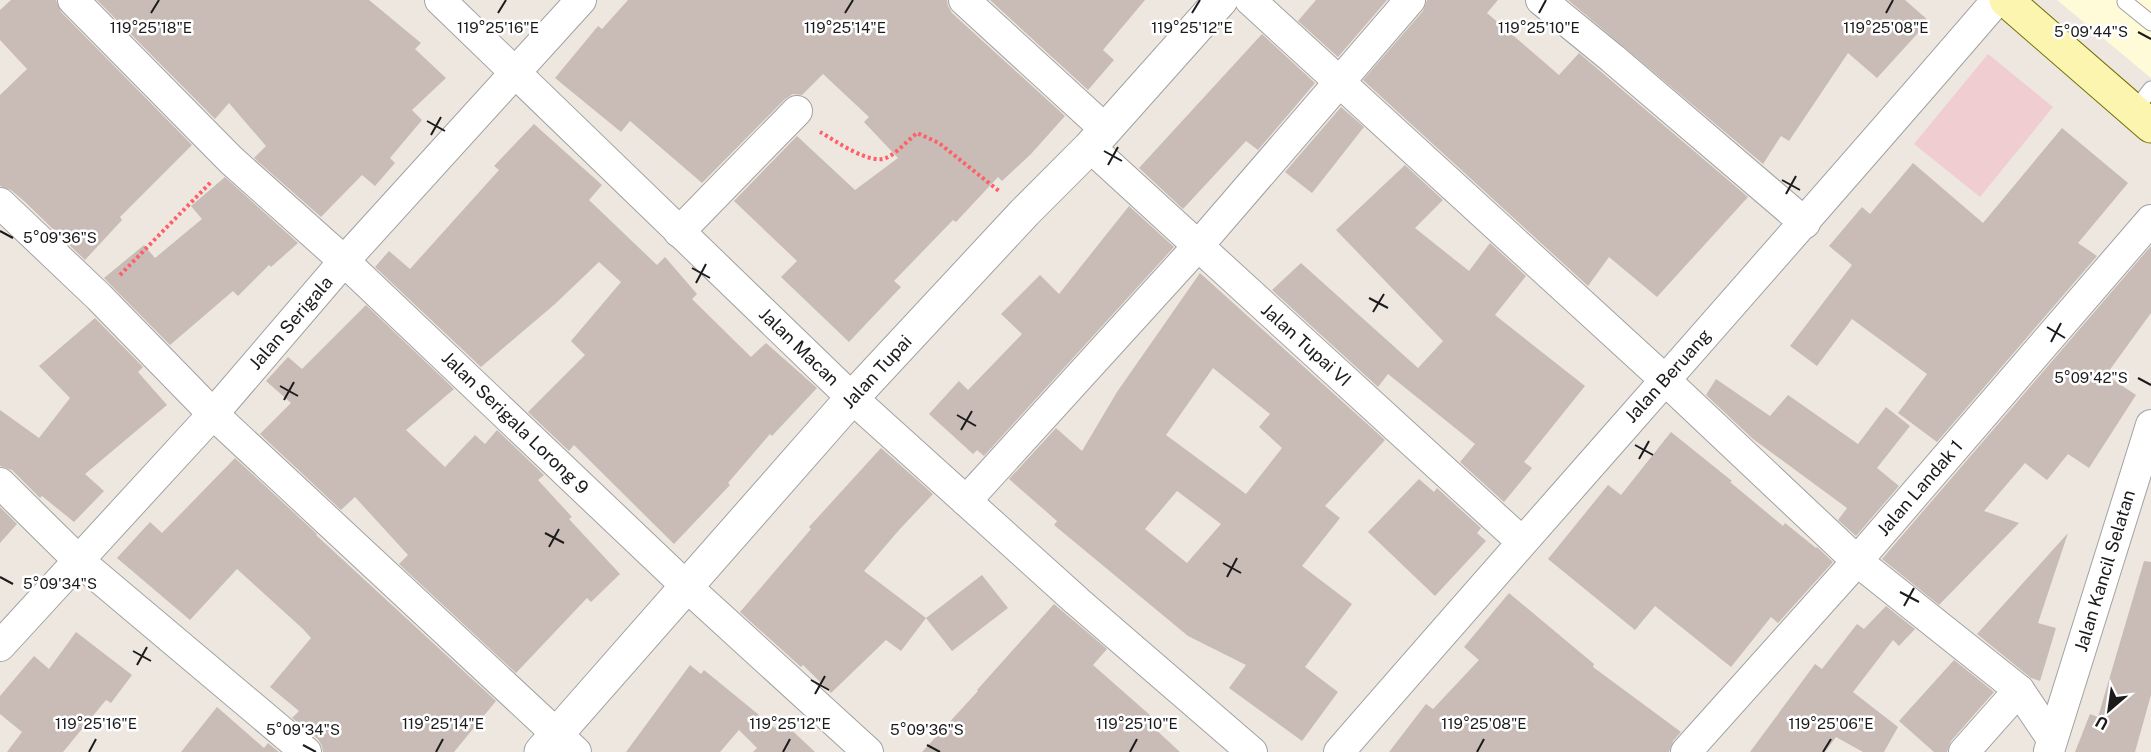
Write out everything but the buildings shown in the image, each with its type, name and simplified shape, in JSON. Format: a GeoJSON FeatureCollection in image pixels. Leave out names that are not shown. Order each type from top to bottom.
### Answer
{"type":"FeatureCollection","features":[{"type":"Feature","properties":{"kind":"main road"},"geometry":{"type":"LineString","coordinates":[[2006,0],[2145,109]]}},
{"type":"Feature","properties":{"kind":"street","name":"Jalan Serigala Lorong 9"},"geometry":{"type":"LineString","coordinates":[[73,0],[231,160],[344,261],[686,586],[868,752]]}},
{"type":"Feature","properties":{"kind":"street","name":"Jalan Macan"},"geometry":{"type":"LineString","coordinates":[[440,0],[852,398],[1077,602],[1252,752]]}},
{"type":"Feature","properties":{"kind":"street","name":"Jalan Serigala"},"geometry":{"type":"LineString","coordinates":[[0,646],[213,414],[344,261],[581,0]]}},
{"type":"Feature","properties":{"kind":"street","name":"Jalan Tupai VI"},"geometry":{"type":"LineString","coordinates":[[964,0],[1198,246],[1522,542]]}},
{"type":"Feature","properties":{"kind":"street","name":"Jalan Tupai"},"geometry":{"type":"LineString","coordinates":[[557,746],[686,586],[852,398],[1025,212],[1098,139],[1221,0]]}},
{"type":"Feature","properties":{"kind":"street"},"geometry":{"type":"LineString","coordinates":[[1250,0],[1664,379],[1857,561],[2019,690],[2051,746]]}},
{"type":"Feature","properties":{"kind":"street"},"geometry":{"type":"LineString","coordinates":[[966,501],[1198,246],[1410,0]]}},
{"type":"Feature","properties":{"kind":"street"},"geometry":{"type":"LineString","coordinates":[[1541,0],[1804,223]]}},
{"type":"Feature","properties":{"kind":"street","name":"Jalan Beruang"},"geometry":{"type":"LineString","coordinates":[[1340,752],[1997,0]]}},
{"type":"Feature","properties":{"kind":"street"},"geometry":{"type":"LineString","coordinates":[[679,232],[797,111]]}},
{"type":"Feature","properties":{"kind":"street"},"geometry":{"type":"LineString","coordinates":[[0,203],[99,297],[213,414],[557,746]]}},
{"type":"Feature","properties":{"kind":"street","name":"Jalan Landak 1"},"geometry":{"type":"LineString","coordinates":[[1686,752],[1857,561],[2151,220]]}},
{"type":"Feature","properties":{"kind":"street","name":"Jalan Kancil Selatan"},"geometry":{"type":"LineString","coordinates":[[2051,746],[2151,425]]}},
{"type":"Feature","properties":{"kind":"street"},"geometry":{"type":"LineString","coordinates":[[0,483],[78,560],[306,752]]}},
{"type":"Feature","properties":{"kind":"street"},"geometry":{"type":"LineString","coordinates":[[1964,752],[2019,690]]}},
{"type":"Feature","properties":{"kind":"lane"},"geometry":{"type":"LineString","coordinates":[[2125,2],[2151,23]]}},
{"type":"Feature","properties":{"kind":"path"},"geometry":{"type":"LineString","coordinates":[[797,111],[814,128],[860,155],[874,159],[887,158],[917,133],[945,148],[1025,212]]}},
{"type":"Feature","properties":{"kind":"path"},"geometry":{"type":"LineString","coordinates":[[99,297],[231,160]]}},
{"type":"Feature","properties":{"kind":"shaded area"},"geometry":{"type":"Polygon","coordinates":[[[2057,0],[2151,0],[2151,78],[2057,0]]]}},
{"type":"Feature","properties":{"kind":"shaded area"},"geometry":{"type":"Polygon","coordinates":[[[1988,54],[2053,107],[1980,197],[1914,144],[1988,54]]]}}]}
